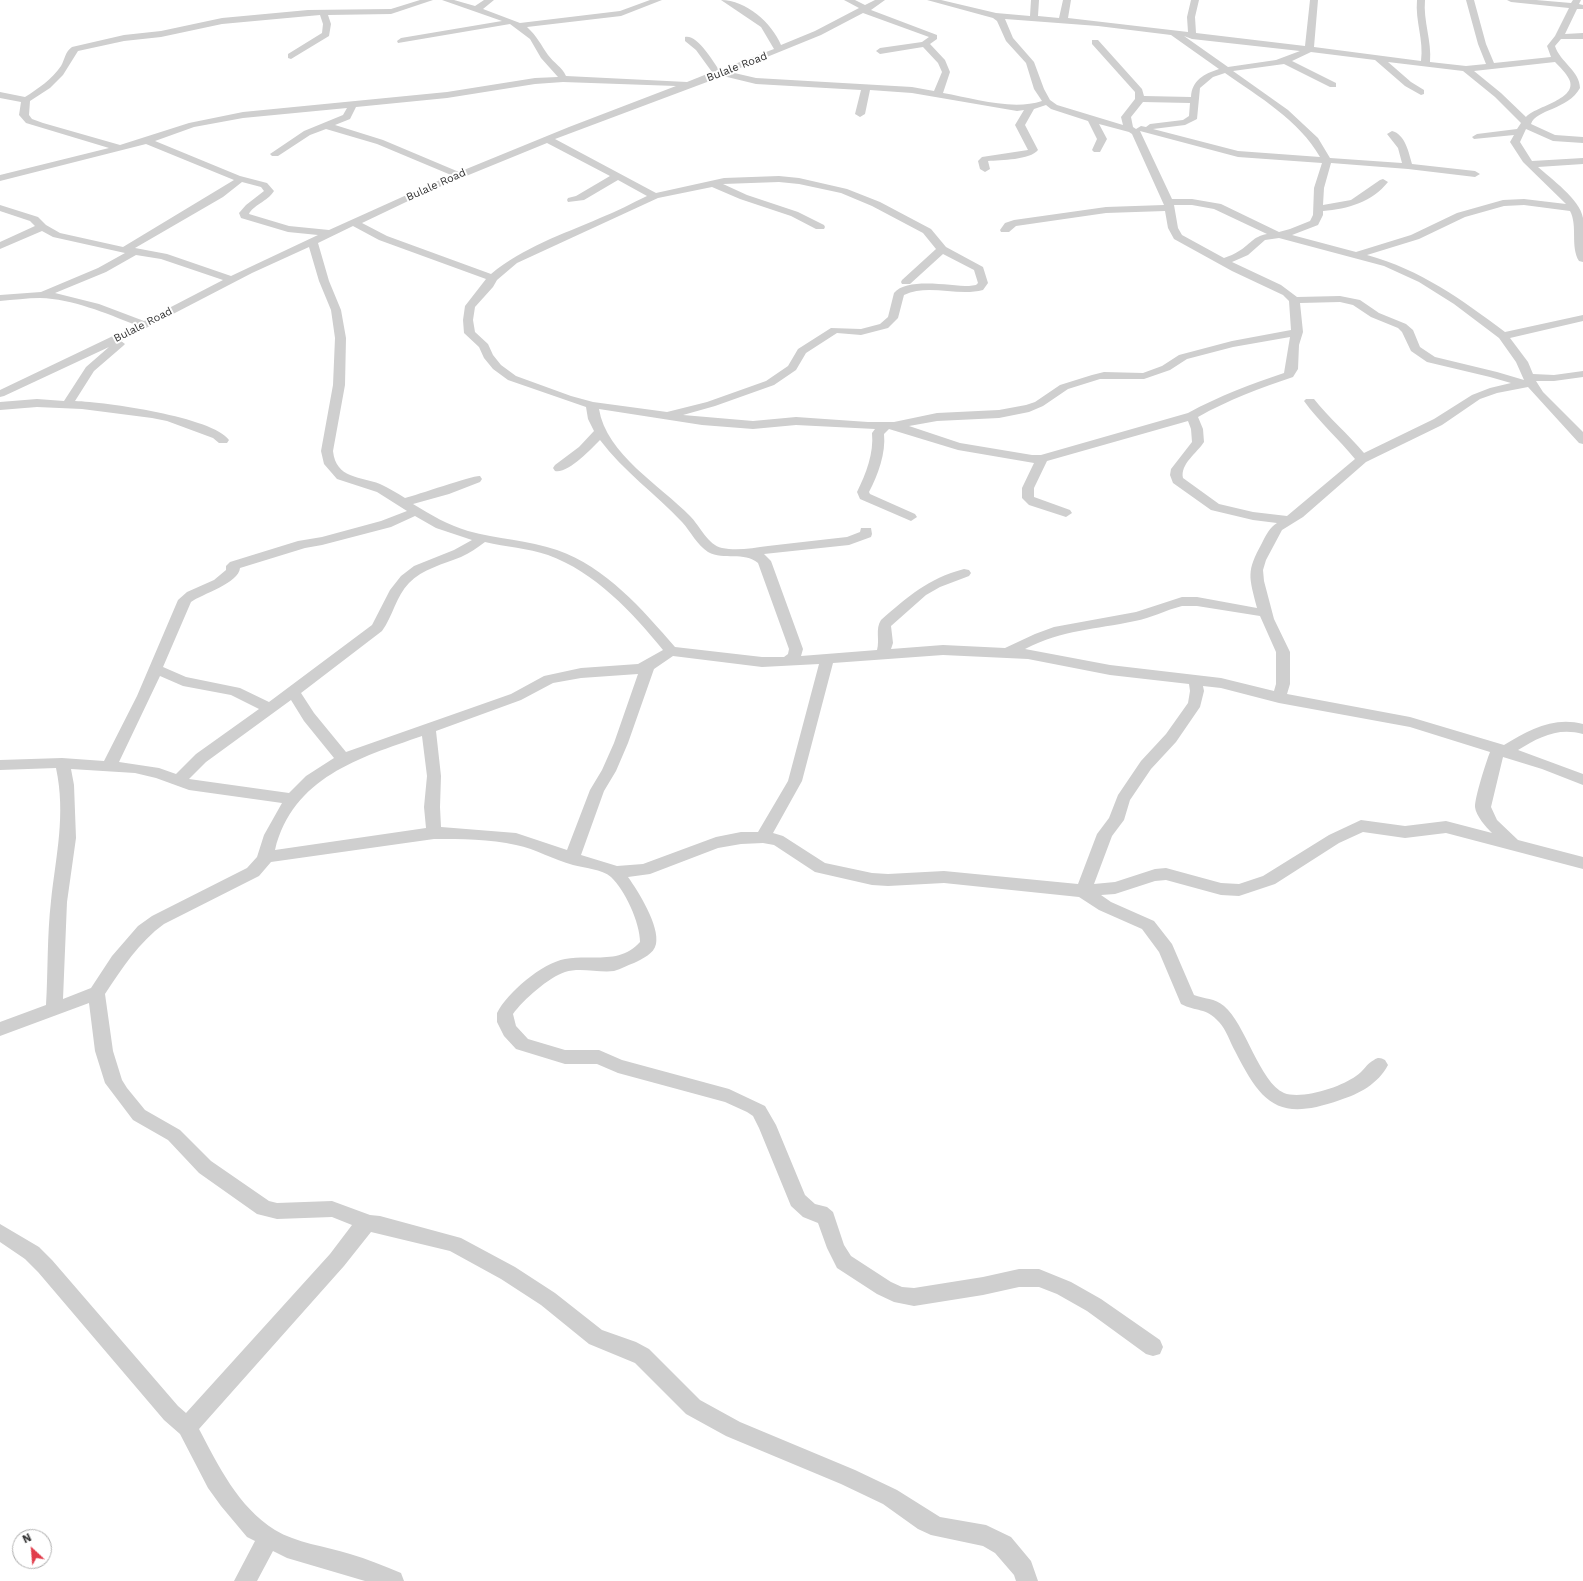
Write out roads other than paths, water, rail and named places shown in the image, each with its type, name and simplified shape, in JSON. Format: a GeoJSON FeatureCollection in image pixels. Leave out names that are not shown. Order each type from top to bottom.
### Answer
{"type":"FeatureCollection","features":[{"type":"Feature","properties":{"kind":"street"},"geometry":{"type":"LineString","coordinates":[[120,148],[29,121],[24,115],[26,100],[53,80],[70,59],[71,52],[75,49],[124,38],[161,34],[222,21],[323,13],[391,11],[429,0]]}},
{"type":"Feature","properties":{"kind":"street"},"geometry":{"type":"LineString","coordinates":[[446,0],[492,14],[518,26],[533,37],[546,58],[556,66],[563,80]]}},
{"type":"Feature","properties":{"kind":"street"},"geometry":{"type":"LineString","coordinates":[[475,10],[490,0]]}},
{"type":"Feature","properties":{"kind":"street"},"geometry":{"type":"LineString","coordinates":[[518,26],[621,13],[658,0]]}},
{"type":"Feature","properties":{"kind":"street"},"geometry":{"type":"LineString","coordinates":[[725,0],[760,20],[776,40],[779,50]]}},
{"type":"Feature","properties":{"kind":"street"},"geometry":{"type":"LineString","coordinates":[[848,0],[866,10],[933,35],[934,37],[925,44],[880,51]]}},
{"type":"Feature","properties":{"kind":"street","name":"Bulale Road"},"geometry":{"type":"LineString","coordinates":[[0,394],[129,333],[231,279],[458,175],[547,139],[720,74],[779,50],[866,10],[881,0]]}},
{"type":"Feature","properties":{"kind":"street"},"geometry":{"type":"LineString","coordinates":[[931,0],[996,16],[1063,20],[1466,68],[1492,67],[1557,59]]}},
{"type":"Feature","properties":{"kind":"street"},"geometry":{"type":"LineString","coordinates":[[1034,18],[1035,0]]}},
{"type":"Feature","properties":{"kind":"street"},"geometry":{"type":"LineString","coordinates":[[1063,20],[1067,0]]}},
{"type":"Feature","properties":{"kind":"street"},"geometry":{"type":"LineString","coordinates":[[1192,36],[1191,17],[1195,0]]}},
{"type":"Feature","properties":{"kind":"street"},"geometry":{"type":"LineString","coordinates":[[1309,50],[1314,0]]}},
{"type":"Feature","properties":{"kind":"street"},"geometry":{"type":"LineString","coordinates":[[1421,0],[1421,25],[1427,46],[1425,63]]}},
{"type":"Feature","properties":{"kind":"street"},"geometry":{"type":"LineString","coordinates":[[1470,0],[1482,44],[1492,67]]}},
{"type":"Feature","properties":{"kind":"street"},"geometry":{"type":"LineString","coordinates":[[1511,0],[1578,4],[1559,37],[1551,46],[1553,54],[1572,76],[1575,85],[1579,90],[1560,103],[1532,115],[1515,142],[1531,164],[1574,208],[1580,225],[1580,244],[1583,258]]}},
{"type":"Feature","properties":{"kind":"street"},"geometry":{"type":"LineString","coordinates":[[291,56],[326,34],[327,24],[323,13]]}},
{"type":"Feature","properties":{"kind":"street"},"geometry":{"type":"LineString","coordinates":[[996,16],[1001,20],[1009,39],[1030,62],[1039,89],[1047,102],[1054,107],[1092,120],[1238,154],[1408,166],[1475,174]]}},
{"type":"Feature","properties":{"kind":"street"},"geometry":{"type":"LineString","coordinates":[[401,41],[510,22]]}},
{"type":"Feature","properties":{"kind":"street"},"geometry":{"type":"LineString","coordinates":[[1175,34],[1266,97],[1315,140],[1327,161],[1319,188],[1319,208],[1317,219],[1307,227],[1292,232],[1276,234],[1255,242],[1244,253],[1224,262]]}},
{"type":"Feature","properties":{"kind":"street"},"geometry":{"type":"LineString","coordinates":[[1559,37],[1583,36]]}},
{"type":"Feature","properties":{"kind":"street"},"geometry":{"type":"LineString","coordinates":[[688,39],[699,48],[720,74],[756,81],[912,90],[1004,106],[1030,108],[1047,102]]}},
{"type":"Feature","properties":{"kind":"street"},"geometry":{"type":"LineString","coordinates":[[667,415],[711,404],[770,383],[792,368],[802,351],[835,330],[861,332],[884,326],[893,318],[899,293],[905,289],[918,286],[943,289],[974,289],[981,286],[983,283],[979,269],[942,249],[927,231],[876,204],[844,191],[799,181],[779,179],[724,181],[656,196],[513,261],[492,278],[489,285],[470,306],[468,320],[470,333],[484,346],[488,356],[497,367],[518,381],[592,405],[702,421],[753,425],[796,421],[882,427],[967,448],[1023,458],[1042,458],[1192,416],[1214,404],[1253,387],[1289,374],[1292,369],[1293,345],[1297,332],[1294,300],[1287,293],[1277,287],[1224,262],[1178,237],[1173,228],[1169,205],[1144,149],[1126,117],[1140,99],[1139,91],[1095,42]]}},
{"type":"Feature","properties":{"kind":"street"},"geometry":{"type":"LineString","coordinates":[[925,44],[942,62],[946,72],[937,95]]}},
{"type":"Feature","properties":{"kind":"street"},"geometry":{"type":"LineString","coordinates":[[1134,129],[1173,124],[1192,119],[1196,115],[1194,100],[1198,84],[1210,76],[1225,70],[1285,60],[1309,50]]}},
{"type":"Feature","properties":{"kind":"street"},"geometry":{"type":"LineString","coordinates":[[1378,58],[1408,84],[1421,92]]}},
{"type":"Feature","properties":{"kind":"street"},"geometry":{"type":"LineString","coordinates":[[1285,60],[1333,85]]}},
{"type":"Feature","properties":{"kind":"street"},"geometry":{"type":"LineString","coordinates":[[1466,68],[1498,95],[1524,126],[1547,137],[1568,140],[1583,140]]}},
{"type":"Feature","properties":{"kind":"street"},"geometry":{"type":"LineString","coordinates":[[0,178],[120,148],[215,119],[447,95],[535,81],[563,80],[692,84]]}},
{"type":"Feature","properties":{"kind":"street"},"geometry":{"type":"LineString","coordinates":[[860,114],[866,88]]}},
{"type":"Feature","properties":{"kind":"street"},"geometry":{"type":"LineString","coordinates":[[0,95],[26,100]]}},
{"type":"Feature","properties":{"kind":"street"},"geometry":{"type":"LineString","coordinates":[[1140,99],[1194,100]]}},
{"type":"Feature","properties":{"kind":"street"},"geometry":{"type":"LineString","coordinates":[[275,154],[297,138],[347,117],[353,104]]}},
{"type":"Feature","properties":{"kind":"street"},"geometry":{"type":"LineString","coordinates":[[985,169],[983,161],[985,159],[1030,153],[1033,150],[1020,125],[1030,108]]}},
{"type":"Feature","properties":{"kind":"street"},"geometry":{"type":"LineString","coordinates":[[1092,120],[1102,139],[1097,150]]}},
{"type":"Feature","properties":{"kind":"street"},"geometry":{"type":"LineString","coordinates":[[326,125],[340,131],[380,142],[458,175]]}},
{"type":"Feature","properties":{"kind":"street"},"geometry":{"type":"LineString","coordinates":[[1477,137],[1524,126]]}},
{"type":"Feature","properties":{"kind":"street"},"geometry":{"type":"LineString","coordinates":[[1392,134],[1403,147],[1408,166]]}},
{"type":"Feature","properties":{"kind":"street"},"geometry":{"type":"LineString","coordinates":[[547,139],[656,196]]}},
{"type":"Feature","properties":{"kind":"street"},"geometry":{"type":"LineString","coordinates":[[146,140],[238,178],[264,185],[269,191],[260,202],[246,210],[245,216],[288,229],[329,233]]}},
{"type":"Feature","properties":{"kind":"street"},"geometry":{"type":"LineString","coordinates":[[1531,164],[1583,160]]}},
{"type":"Feature","properties":{"kind":"street"},"geometry":{"type":"LineString","coordinates":[[572,200],[580,198],[618,176]]}},
{"type":"Feature","properties":{"kind":"street"},"geometry":{"type":"LineString","coordinates":[[42,295],[102,270],[129,251],[237,183],[238,178]]}},
{"type":"Feature","properties":{"kind":"street"},"geometry":{"type":"LineString","coordinates":[[1319,208],[1349,204],[1366,196],[1383,182]]}},
{"type":"Feature","properties":{"kind":"street"},"geometry":{"type":"LineString","coordinates":[[711,183],[728,188],[747,199],[795,214],[820,227]]}},
{"type":"Feature","properties":{"kind":"street"},"geometry":{"type":"LineString","coordinates":[[1005,230],[1009,225],[1014,223],[1106,210],[1192,202],[1217,206],[1276,234],[1388,264],[1423,280],[1458,302],[1503,336],[1522,362],[1528,381],[1583,440]]}},
{"type":"Feature","properties":{"kind":"street"},"geometry":{"type":"LineString","coordinates":[[1357,255],[1415,237],[1461,215],[1503,203],[1524,202],[1574,208]]}},
{"type":"Feature","properties":{"kind":"street"},"geometry":{"type":"LineString","coordinates":[[0,208],[34,219],[42,227],[57,235],[178,260],[231,279]]}},
{"type":"Feature","properties":{"kind":"street"},"geometry":{"type":"LineString","coordinates":[[353,222],[384,238],[492,278]]}},
{"type":"Feature","properties":{"kind":"street"},"geometry":{"type":"LineString","coordinates":[[0,246],[42,227]]}},
{"type":"Feature","properties":{"kind":"street"},"geometry":{"type":"LineString","coordinates":[[312,241],[319,256],[325,282],[336,310],[340,336],[341,371],[333,422],[326,446],[327,456],[331,467],[341,476],[380,489],[415,512],[448,529],[551,552],[578,564],[591,572],[626,602],[650,625],[671,651]]}},
{"type":"Feature","properties":{"kind":"street"},"geometry":{"type":"LineString","coordinates":[[906,282],[942,249]]}},
{"type":"Feature","properties":{"kind":"street"},"geometry":{"type":"LineString","coordinates":[[0,298],[42,295],[61,297],[104,309],[145,324]]}},
{"type":"Feature","properties":{"kind":"street"},"geometry":{"type":"LineString","coordinates":[[1294,300],[1340,299],[1356,302],[1375,315],[1402,326],[1407,330],[1415,349],[1431,360],[1528,381]]}},
{"type":"Feature","properties":{"kind":"street"},"geometry":{"type":"LineString","coordinates":[[1503,336],[1583,318]]}},
{"type":"Feature","properties":{"kind":"street"},"geometry":{"type":"LineString","coordinates":[[882,427],[937,417],[999,414],[1029,408],[1039,404],[1064,387],[1096,377],[1104,375],[1144,376],[1166,368],[1183,357],[1232,344],[1297,332]]}},
{"type":"Feature","properties":{"kind":"street"},"geometry":{"type":"LineString","coordinates":[[67,405],[96,362],[129,333]]}},
{"type":"Feature","properties":{"kind":"street"},"geometry":{"type":"LineString","coordinates":[[1279,698],[1283,684],[1283,652],[1272,633],[1256,581],[1256,570],[1259,560],[1277,528],[1299,514],[1342,474],[1362,459],[1438,422],[1476,397],[1494,390],[1528,381],[1583,374]]}},
{"type":"Feature","properties":{"kind":"street"},"geometry":{"type":"LineString","coordinates":[[1310,401],[1324,420],[1342,435],[1362,459]]}},
{"type":"Feature","properties":{"kind":"street"},"geometry":{"type":"LineString","coordinates":[[0,406],[37,403],[152,414],[170,418],[217,435],[223,440]]}},
{"type":"Feature","properties":{"kind":"street"},"geometry":{"type":"LineString","coordinates":[[592,405],[592,414],[607,443],[692,525],[713,549],[729,552],[749,552],[849,541],[864,536],[866,531]]}},
{"type":"Feature","properties":{"kind":"street"},"geometry":{"type":"LineString","coordinates":[[1192,416],[1197,429],[1198,442],[1178,467],[1175,476],[1177,480],[1215,507],[1253,516],[1288,520]]}},
{"type":"Feature","properties":{"kind":"street"},"geometry":{"type":"LineString","coordinates":[[882,427],[879,445],[869,480],[863,492],[864,496],[911,517]]}},
{"type":"Feature","properties":{"kind":"street"},"geometry":{"type":"LineString","coordinates":[[559,468],[583,450],[600,432]]}},
{"type":"Feature","properties":{"kind":"street"},"geometry":{"type":"LineString","coordinates":[[1042,458],[1028,488],[1028,498],[1032,502],[1066,513]]}},
{"type":"Feature","properties":{"kind":"street"},"geometry":{"type":"LineString","coordinates":[[403,503],[438,494],[476,479]]}},
{"type":"Feature","properties":{"kind":"street"},"geometry":{"type":"LineString","coordinates":[[109,766],[156,669],[185,600],[223,580],[234,572],[233,566],[235,565],[303,544],[322,541],[386,524],[415,512]]}},
{"type":"Feature","properties":{"kind":"street"},"geometry":{"type":"LineString","coordinates":[[178,781],[201,758],[294,692],[377,628],[383,622],[400,585],[407,578],[415,572],[462,552],[483,538]]}},
{"type":"Feature","properties":{"kind":"street"},"geometry":{"type":"LineString","coordinates":[[749,552],[764,561],[796,649],[795,655],[788,662]]}},
{"type":"Feature","properties":{"kind":"street"},"geometry":{"type":"LineString","coordinates":[[883,655],[886,643],[884,626],[886,623],[921,592],[935,584],[964,573]]}},
{"type":"Feature","properties":{"kind":"street"},"geometry":{"type":"LineString","coordinates":[[1009,652],[1034,639],[1060,630],[1148,614],[1176,603],[1186,601],[1201,602],[1247,612],[1265,612]]}},
{"type":"Feature","properties":{"kind":"street"},"geometry":{"type":"LineString","coordinates":[[0,1029],[97,993],[118,961],[144,930],[164,917],[253,872],[267,857],[272,834],[293,799],[317,776],[343,758],[516,697],[548,679],[581,673],[638,669],[648,666],[671,651],[762,662],[827,660],[943,650],[1009,652],[1036,655],[1110,670],[1221,683],[1279,698],[1410,722],[1447,732],[1547,765],[1583,780]]}},
{"type":"Feature","properties":{"kind":"street"},"geometry":{"type":"LineString","coordinates":[[763,837],[795,781],[827,660]]}},
{"type":"Feature","properties":{"kind":"street"},"geometry":{"type":"LineString","coordinates":[[572,859],[597,790],[609,771],[621,743],[648,666]]}},
{"type":"Feature","properties":{"kind":"street"},"geometry":{"type":"LineString","coordinates":[[156,669],[183,681],[235,691],[270,709]]}},
{"type":"Feature","properties":{"kind":"street"},"geometry":{"type":"LineString","coordinates":[[1083,891],[1105,834],[1116,820],[1123,798],[1146,765],[1171,738],[1195,704],[1197,690],[1195,679]]}},
{"type":"Feature","properties":{"kind":"street"},"geometry":{"type":"LineString","coordinates":[[294,692],[309,717],[343,758]]}},
{"type":"Feature","properties":{"kind":"street"},"geometry":{"type":"LineString","coordinates":[[1514,845],[1492,823],[1483,807],[1492,766],[1501,751],[1524,739],[1559,725],[1573,725],[1583,730]]}},
{"type":"Feature","properties":{"kind":"street"},"geometry":{"type":"LineString","coordinates":[[428,728],[434,776],[432,807],[434,833]]}},
{"type":"Feature","properties":{"kind":"street"},"geometry":{"type":"LineString","coordinates":[[54,1010],[59,902],[68,838],[67,785],[62,763]]}},
{"type":"Feature","properties":{"kind":"street"},"geometry":{"type":"LineString","coordinates":[[0,765],[62,763],[135,768],[159,773],[178,781],[204,787],[293,799]]}},
{"type":"Feature","properties":{"kind":"street"},"geometry":{"type":"LineString","coordinates":[[267,857],[434,833],[455,833],[516,839],[552,850],[572,859],[616,872],[644,870],[716,843],[741,838],[763,837],[778,840],[810,863],[821,868],[872,879],[888,880],[944,876],[1083,891],[1116,888],[1162,874],[1184,877],[1221,889],[1239,890],[1269,880],[1334,839],[1361,826],[1405,832],[1446,827],[1583,862]]}},
{"type":"Feature","properties":{"kind":"street"},"geometry":{"type":"LineString","coordinates":[[616,872],[636,900],[648,935],[648,944],[645,949],[628,960],[614,964],[565,965],[546,974],[512,1003],[505,1013],[507,1025],[517,1041],[522,1044],[565,1057],[599,1057],[618,1066],[729,1096],[754,1107],[767,1125],[798,1200],[810,1211],[820,1214],[826,1218],[836,1248],[844,1262],[884,1288],[901,1296],[914,1297],[983,1286],[1019,1278],[1039,1278],[1064,1288],[1088,1302],[1153,1347]]}},
{"type":"Feature","properties":{"kind":"street"},"geometry":{"type":"LineString","coordinates":[[1083,891],[1105,906],[1148,925],[1166,949],[1187,999],[1191,1002],[1210,1005],[1220,1011],[1228,1022],[1257,1074],[1268,1090],[1277,1098],[1289,1101],[1314,1100],[1350,1089],[1362,1082],[1379,1064]]}},
{"type":"Feature","properties":{"kind":"street"},"geometry":{"type":"LineString","coordinates":[[97,993],[99,1020],[104,1051],[114,1083],[139,1115],[174,1135],[205,1167],[264,1208],[277,1211],[332,1209],[370,1223],[438,1239],[485,1260],[548,1299],[596,1337],[630,1349],[642,1356],[683,1399],[693,1407],[733,1429],[848,1477],[890,1497],[926,1521],[939,1527],[986,1536],[1003,1545],[1023,1569],[1027,1581]]}},
{"type":"Feature","properties":{"kind":"street"},"geometry":{"type":"LineString","coordinates":[[187,1427],[337,1260],[353,1236],[362,1227],[370,1223]]}},
{"type":"Feature","properties":{"kind":"street"},"geometry":{"type":"LineString","coordinates":[[0,1232],[32,1253],[45,1266],[171,1413],[187,1427],[215,1481],[228,1499],[255,1529],[268,1538],[287,1547],[351,1566],[393,1581]]}},
{"type":"Feature","properties":{"kind":"street"},"geometry":{"type":"LineString","coordinates":[[245,1581],[268,1538]]}}]}
